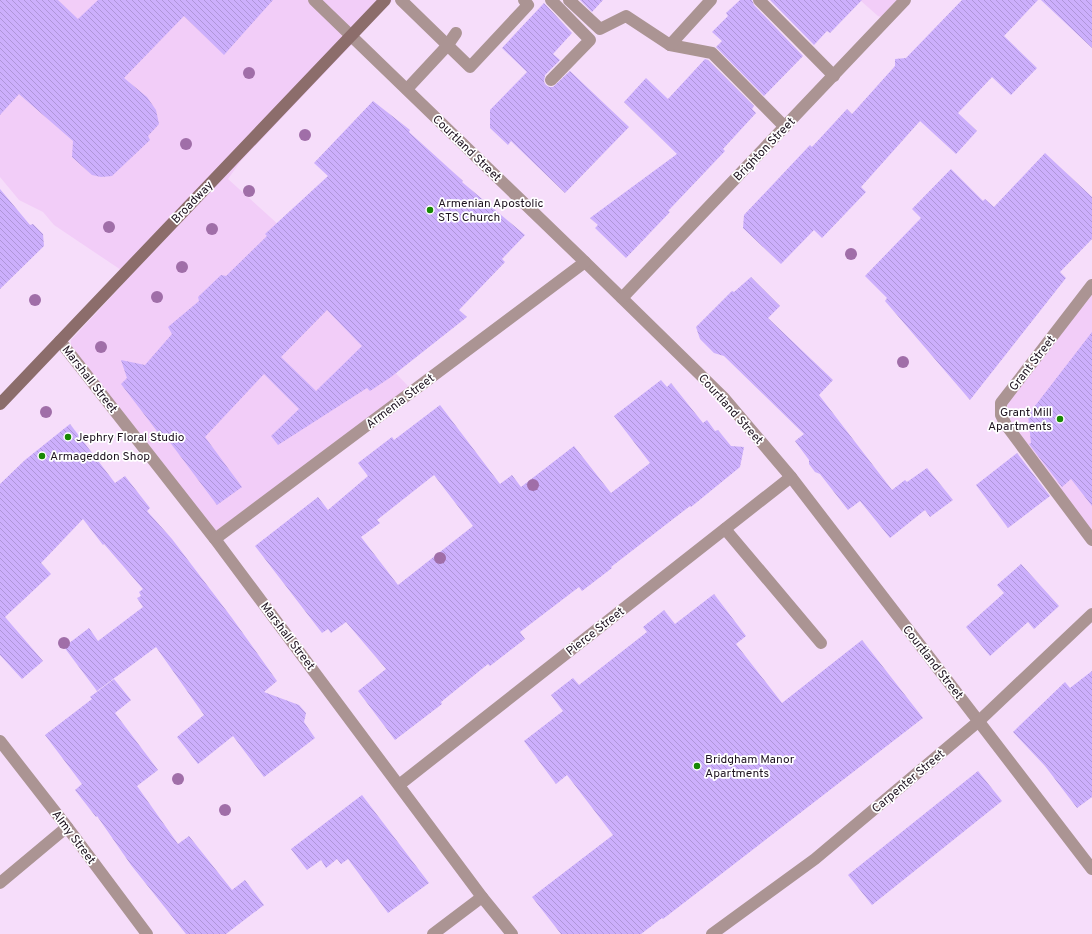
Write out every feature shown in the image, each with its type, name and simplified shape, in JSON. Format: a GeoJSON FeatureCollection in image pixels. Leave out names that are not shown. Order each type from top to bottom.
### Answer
{"type":"FeatureCollection","features":[{"type":"Feature","properties":{"kind":"main road","name":"Broadway"},"geometry":{"type":"LineString","coordinates":[[0,404],[385,0]]}},
{"type":"Feature","properties":{"kind":"street","name":"Courtland Street"},"geometry":{"type":"LineString","coordinates":[[314,0],[586,262],[723,397],[791,477],[1092,869]]}},
{"type":"Feature","properties":{"kind":"street"},"geometry":{"type":"LineString","coordinates":[[401,0],[470,67],[528,5],[524,0]]}},
{"type":"Feature","properties":{"kind":"street"},"geometry":{"type":"LineString","coordinates":[[550,0],[590,40],[551,80]]}},
{"type":"Feature","properties":{"kind":"street"},"geometry":{"type":"LineString","coordinates":[[569,0],[600,29],[626,16],[670,45],[712,53],[785,127]]}},
{"type":"Feature","properties":{"kind":"street"},"geometry":{"type":"LineString","coordinates":[[670,45],[711,0]]}},
{"type":"Feature","properties":{"kind":"street"},"geometry":{"type":"LineString","coordinates":[[759,0],[834,76]]}},
{"type":"Feature","properties":{"kind":"street","name":"Brighton Street"},"geometry":{"type":"LineString","coordinates":[[622,298],[905,0]]}},
{"type":"Feature","properties":{"kind":"street"},"geometry":{"type":"LineString","coordinates":[[407,89],[447,46],[456,33]]}},
{"type":"Feature","properties":{"kind":"street","name":"Armenia Street"},"geometry":{"type":"LineString","coordinates":[[215,539],[586,262]]}},
{"type":"Feature","properties":{"kind":"street","name":"Grant Street"},"geometry":{"type":"LineString","coordinates":[[1092,285],[1001,403],[1001,415],[1006,426],[1092,540]]}},
{"type":"Feature","properties":{"kind":"street","name":"Marshall Street"},"geometry":{"type":"LineString","coordinates":[[60,341],[215,539],[482,897],[512,934]]}},
{"type":"Feature","properties":{"kind":"street","name":"Pierce Street"},"geometry":{"type":"LineString","coordinates":[[399,785],[791,477]]}},
{"type":"Feature","properties":{"kind":"street"},"geometry":{"type":"LineString","coordinates":[[725,529],[821,644]]}},
{"type":"Feature","properties":{"kind":"street","name":"Carpenter Street"},"geometry":{"type":"LineString","coordinates":[[712,934],[815,859],[979,721],[1092,614]]}},
{"type":"Feature","properties":{"kind":"street","name":"Almy Street"},"geometry":{"type":"LineString","coordinates":[[0,741],[67,827],[146,934]]}},
{"type":"Feature","properties":{"kind":"street"},"geometry":{"type":"LineString","coordinates":[[0,882],[67,827]]}},
{"type":"Feature","properties":{"kind":"street"},"geometry":{"type":"LineString","coordinates":[[434,934],[482,897]]}},
{"type":"Feature","properties":{"kind":"shaded area"},"geometry":{"type":"Polygon","coordinates":[[[58,0],[393,0],[358,36],[357,41],[349,47],[240,162],[228,179],[280,226],[361,337],[408,386],[401,395],[219,533],[208,530],[71,351],[71,340],[121,286],[127,274],[54,225],[43,212],[19,200],[0,177],[0,77],[32,23],[58,0]]]}},
{"type":"Feature","properties":{"kind":"shaded area"},"geometry":{"type":"Polygon","coordinates":[[[860,0],[906,0],[887,19],[878,16],[860,0]]]}},
{"type":"Feature","properties":{"kind":"shaded area"},"geometry":{"type":"Polygon","coordinates":[[[1092,295],[1092,535],[1003,420],[1003,408],[1092,295]]]}},
{"type":"Feature","properties":{"kind":"building"},"geometry":{"type":"Polygon","coordinates":[[[0,0],[58,0],[78,19],[98,0],[273,0],[224,55],[184,16],[124,78],[147,97],[156,110],[159,124],[148,136],[150,140],[112,176],[101,177],[92,175],[72,157],[73,141],[19,94],[0,115],[0,0]]]}},
{"type":"Feature","properties":{"kind":"building"},"geometry":{"type":"Polygon","coordinates":[[[580,0],[603,0],[592,12],[580,0]]]}},
{"type":"Feature","properties":{"kind":"building"},"geometry":{"type":"Polygon","coordinates":[[[740,0],[752,0],[754,5],[803,56],[764,96],[716,47],[722,41],[712,32],[728,16],[726,13],[740,0]]]}},
{"type":"Feature","properties":{"kind":"building"},"geometry":{"type":"Polygon","coordinates":[[[770,0],[862,0],[830,33],[827,31],[814,45],[770,0]]]}},
{"type":"Feature","properties":{"kind":"building"},"geometry":{"type":"Polygon","coordinates":[[[962,0],[1038,0],[1004,36],[1037,68],[1011,95],[992,77],[958,113],[977,131],[956,154],[920,121],[861,187],[866,192],[822,238],[814,230],[781,264],[743,228],[744,215],[810,145],[812,147],[847,109],[852,114],[895,66],[895,59],[906,58],[962,0]]]}},
{"type":"Feature","properties":{"kind":"building"},"geometry":{"type":"Polygon","coordinates":[[[1041,0],[1092,0],[1092,48],[1041,0]]]}},
{"type":"Feature","properties":{"kind":"building"},"geometry":{"type":"Polygon","coordinates":[[[544,3],[572,33],[553,54],[560,60],[545,75],[544,82],[546,85],[553,87],[570,71],[629,127],[565,193],[511,141],[508,145],[490,128],[490,110],[527,72],[502,48],[544,3]]]}},
{"type":"Feature","properties":{"kind":"building"},"geometry":{"type":"Polygon","coordinates":[[[705,59],[708,60],[754,106],[752,109],[756,113],[723,149],[725,151],[626,258],[595,228],[598,225],[590,218],[677,154],[624,102],[646,78],[668,99],[705,59]]]}},
{"type":"Feature","properties":{"kind":"building"},"geometry":{"type":"Polygon","coordinates":[[[373,101],[410,130],[409,132],[463,181],[462,182],[525,235],[502,259],[505,262],[459,310],[467,317],[391,377],[370,391],[367,388],[278,445],[271,436],[299,409],[264,374],[205,437],[242,487],[217,505],[166,437],[163,439],[121,384],[127,378],[121,360],[145,365],[172,334],[168,327],[199,301],[198,297],[221,275],[226,276],[267,236],[265,234],[328,176],[314,163],[373,101]],[[327,310],[281,357],[316,391],[362,346],[327,310]]]}},
{"type":"Feature","properties":{"kind":"building"},"geometry":{"type":"Polygon","coordinates":[[[1045,153],[1092,197],[1092,239],[1060,272],[1066,278],[970,400],[885,301],[887,298],[865,276],[921,218],[912,209],[951,169],[983,201],[985,199],[994,207],[1045,153]]]}},
{"type":"Feature","properties":{"kind":"building"},"geometry":{"type":"Polygon","coordinates":[[[0,189],[30,225],[33,224],[43,234],[44,246],[0,289],[0,189]]]}},
{"type":"Feature","properties":{"kind":"building"},"geometry":{"type":"Polygon","coordinates":[[[751,277],[780,306],[768,318],[833,380],[819,395],[892,490],[905,480],[907,482],[927,468],[953,500],[930,517],[925,510],[890,538],[860,501],[848,510],[820,474],[815,472],[809,464],[809,460],[795,441],[804,434],[724,356],[714,353],[700,339],[696,327],[732,291],[734,292],[751,277]]]}},
{"type":"Feature","properties":{"kind":"building","name":"Grant Mill Apartments"},"geometry":{"type":"Polygon","coordinates":[[[1092,332],[1092,506],[1071,479],[1062,487],[1029,444],[1031,443],[1028,415],[1092,332]]]}},
{"type":"Feature","properties":{"kind":"building"},"geometry":{"type":"Polygon","coordinates":[[[661,380],[667,387],[671,383],[703,423],[707,420],[715,431],[718,430],[731,446],[744,447],[740,467],[691,507],[690,506],[582,591],[579,587],[520,632],[525,639],[490,666],[488,664],[441,702],[442,704],[395,740],[358,691],[386,669],[346,622],[331,633],[328,629],[322,633],[255,546],[318,497],[328,510],[368,476],[358,463],[392,437],[394,440],[440,405],[500,484],[512,475],[521,487],[574,446],[611,493],[650,463],[614,416],[661,380]],[[434,475],[377,520],[380,523],[361,537],[398,585],[473,526],[434,475]]]}},
{"type":"Feature","properties":{"kind":"building"},"geometry":{"type":"Polygon","coordinates":[[[70,424],[115,483],[125,476],[150,508],[147,511],[172,539],[232,618],[277,681],[264,692],[299,705],[306,713],[304,722],[315,738],[264,777],[233,736],[198,764],[177,737],[204,715],[156,647],[97,691],[64,647],[89,628],[98,641],[143,607],[137,598],[141,596],[139,592],[143,589],[104,544],[103,545],[83,519],[41,563],[51,574],[5,617],[43,661],[22,679],[0,655],[0,484],[25,460],[70,424]]]}},
{"type":"Feature","properties":{"kind":"building"},"geometry":{"type":"Polygon","coordinates":[[[1017,453],[1050,496],[1008,528],[976,485],[1017,453]]]}},
{"type":"Feature","properties":{"kind":"building"},"geometry":{"type":"Polygon","coordinates":[[[1021,564],[1059,606],[1034,629],[1028,622],[990,656],[966,627],[1004,593],[997,585],[1021,564]]]}},
{"type":"Feature","properties":{"kind":"building","name":"Bridgham Manor Apartments"},"geometry":{"type":"Polygon","coordinates":[[[714,594],[746,636],[736,644],[782,703],[862,640],[923,718],[663,919],[662,918],[641,934],[561,934],[532,897],[613,835],[567,775],[556,784],[524,741],[563,711],[551,695],[573,678],[579,685],[647,632],[643,627],[664,610],[675,624],[714,594]]]}},
{"type":"Feature","properties":{"kind":"building"},"geometry":{"type":"Polygon","coordinates":[[[1092,671],[1092,797],[1077,808],[1045,766],[1013,732],[1065,682],[1070,688],[1092,671]]]}},
{"type":"Feature","properties":{"kind":"building"},"geometry":{"type":"Polygon","coordinates":[[[114,679],[131,700],[115,713],[158,770],[137,786],[178,844],[189,836],[232,890],[245,880],[264,905],[226,934],[186,934],[131,865],[97,816],[96,817],[75,790],[82,784],[45,735],[92,699],[90,697],[114,679]]]}},
{"type":"Feature","properties":{"kind":"building"},"geometry":{"type":"Polygon","coordinates":[[[978,771],[1002,801],[872,905],[848,875],[978,771]]]}},
{"type":"Feature","properties":{"kind":"building"},"geometry":{"type":"Polygon","coordinates":[[[362,795],[429,883],[388,913],[348,859],[341,864],[337,859],[326,868],[321,860],[307,870],[291,849],[362,795]]]}},
{"type":"Feature","properties":{"kind":"place","name":"Armenian Apostolic STS Church"},"geometry":{"type":"Point","coordinates":[430,210]}},
{"type":"Feature","properties":{"kind":"place","name":"Grant Mill Apartments"},"geometry":{"type":"Point","coordinates":[1060,419]}},
{"type":"Feature","properties":{"kind":"place","name":"Jephry Floral Studio"},"geometry":{"type":"Point","coordinates":[68,437]}},
{"type":"Feature","properties":{"kind":"place","name":"Armageddon Shop"},"geometry":{"type":"Point","coordinates":[42,456]}},
{"type":"Feature","properties":{"kind":"place","name":"Bridgham Manor Apartments"},"geometry":{"type":"Point","coordinates":[697,766]}}]}
